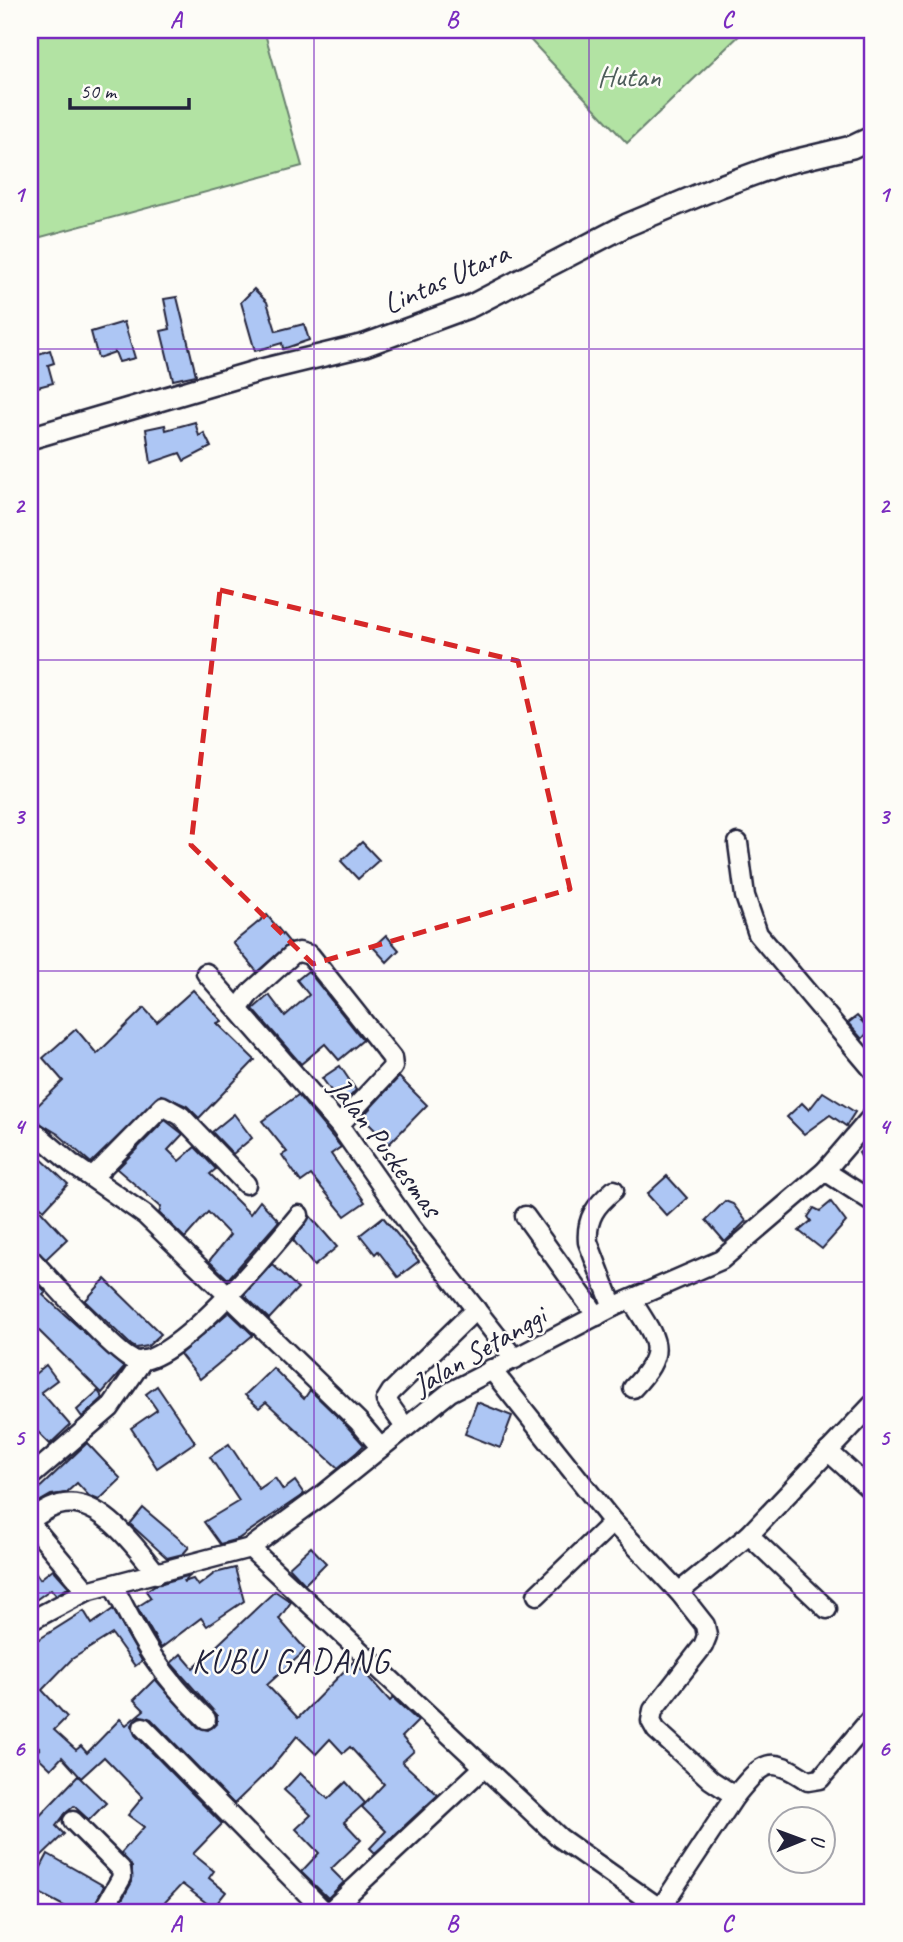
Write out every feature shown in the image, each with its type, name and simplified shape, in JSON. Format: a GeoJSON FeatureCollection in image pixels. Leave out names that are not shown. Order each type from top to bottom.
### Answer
{"type":"FeatureCollection","features":[{"type":"Feature","properties":{"kind":"street","name":"Lintas Utara"},"geometry":{"type":"LineString","coordinates":[[30,438],[258,371],[365,345],[471,306],[627,225],[718,187],[781,164],[852,147],[873,137]]}},
{"type":"Feature","properties":{"kind":"street"},"geometry":{"type":"LineString","coordinates":[[738,843],[745,897],[758,934],[873,1070]]}},
{"type":"Feature","properties":{"kind":"street"},"geometry":{"type":"LineString","coordinates":[[238,1009],[293,954],[299,952],[310,955],[392,1058],[393,1068],[339,1125]]}},
{"type":"Feature","properties":{"kind":"street","name":"Jalan Puskesmas"},"geometry":{"type":"LineString","coordinates":[[206,973],[339,1125],[410,1226],[515,1359]]}},
{"type":"Feature","properties":{"kind":"street"},"geometry":{"type":"LineString","coordinates":[[93,1177],[163,1106],[181,1116],[246,1184]]}},
{"type":"Feature","properties":{"kind":"street","name":"Jalan Setanggi"},"geometry":{"type":"LineString","coordinates":[[30,1621],[88,1591],[250,1548],[325,1493],[450,1392],[605,1312],[721,1260],[825,1171],[873,1115]]}},
{"type":"Feature","properties":{"kind":"street"},"geometry":{"type":"LineString","coordinates":[[30,1128],[72,1164],[145,1215],[358,1421],[380,1447]]}},
{"type":"Feature","properties":{"kind":"street"},"geometry":{"type":"LineString","coordinates":[[825,1171],[873,1202]]}},
{"type":"Feature","properties":{"kind":"street"},"geometry":{"type":"LineString","coordinates":[[605,1312],[587,1233],[591,1214],[614,1190]]}},
{"type":"Feature","properties":{"kind":"street"},"geometry":{"type":"LineString","coordinates":[[30,1258],[110,1341],[132,1360],[143,1360],[163,1351],[229,1299],[299,1215]]}},
{"type":"Feature","properties":{"kind":"street"},"geometry":{"type":"LineString","coordinates":[[525,1216],[605,1312]]}},
{"type":"Feature","properties":{"kind":"street"},"geometry":{"type":"LineString","coordinates":[[632,1301],[651,1332],[656,1349],[654,1363],[633,1388]]}},
{"type":"Feature","properties":{"kind":"street"},"geometry":{"type":"LineString","coordinates":[[405,1427],[386,1400],[476,1309]]}},
{"type":"Feature","properties":{"kind":"street"},"geometry":{"type":"LineString","coordinates":[[30,1477],[110,1408],[143,1360]]}},
{"type":"Feature","properties":{"kind":"street"},"geometry":{"type":"LineString","coordinates":[[491,1370],[613,1522],[680,1592],[705,1625],[707,1636],[703,1646],[653,1710],[652,1725],[712,1780],[735,1796]]}},
{"type":"Feature","properties":{"kind":"street"},"geometry":{"type":"LineString","coordinates":[[680,1592],[749,1535],[873,1404]]}},
{"type":"Feature","properties":{"kind":"street"},"geometry":{"type":"LineString","coordinates":[[828,1451],[873,1492]]}},
{"type":"Feature","properties":{"kind":"street"},"geometry":{"type":"LineString","coordinates":[[88,1591],[30,1522],[56,1505],[83,1506],[120,1527],[158,1574]]}},
{"type":"Feature","properties":{"kind":"street"},"geometry":{"type":"LineString","coordinates":[[537,1595],[613,1522]]}},
{"type":"Feature","properties":{"kind":"street"},"geometry":{"type":"LineString","coordinates":[[749,1535],[828,1609]]}},
{"type":"Feature","properties":{"kind":"street"},"geometry":{"type":"LineString","coordinates":[[250,1548],[560,1838],[663,1911],[735,1796],[758,1769],[768,1764],[789,1768],[808,1782],[820,1779],[873,1716]]}},
{"type":"Feature","properties":{"kind":"street"},"geometry":{"type":"LineString","coordinates":[[113,1585],[150,1658],[167,1681],[205,1719]]}},
{"type":"Feature","properties":{"kind":"street"},"geometry":{"type":"LineString","coordinates":[[143,1727],[327,1912],[483,1768]]}},
{"type":"Feature","properties":{"kind":"street"},"geometry":{"type":"LineString","coordinates":[[73,1821],[121,1869],[122,1877],[102,1912]]}},
{"type":"Feature","properties":{"kind":"highlighted area"},"geometry":{"type":"Polygon","coordinates":[[[220,590],[518,661],[570,889],[313,964],[191,845],[220,590]]]}},
{"type":"Feature","properties":{"kind":"green space"},"geometry":{"type":"Polygon","coordinates":[[[30,30],[264,30],[302,166],[30,240],[30,30]]]}},
{"type":"Feature","properties":{"kind":"green space","name":"Hutan"},"geometry":{"type":"Polygon","coordinates":[[[521,30],[745,30],[627,143],[521,30]]]}},
{"type":"Feature","properties":{"kind":"building"},"geometry":{"type":"Polygon","coordinates":[[[254,289],[267,302],[276,331],[304,324],[309,340],[283,349],[282,343],[255,351],[241,302],[254,289]]]}},
{"type":"Feature","properties":{"kind":"building"},"geometry":{"type":"Polygon","coordinates":[[[177,297],[196,375],[173,380],[161,331],[170,329],[164,299],[177,297]]]}},
{"type":"Feature","properties":{"kind":"building"},"geometry":{"type":"Polygon","coordinates":[[[124,322],[135,358],[119,362],[115,352],[98,358],[91,332],[124,322]]]}},
{"type":"Feature","properties":{"kind":"building"},"geometry":{"type":"Polygon","coordinates":[[[50,350],[54,363],[48,365],[53,383],[30,389],[30,357],[50,350]]]}},
{"type":"Feature","properties":{"kind":"building"},"geometry":{"type":"Polygon","coordinates":[[[195,422],[199,436],[204,433],[211,447],[184,461],[180,453],[151,463],[146,429],[165,425],[166,430],[195,422]]]}},
{"type":"Feature","properties":{"kind":"building"},"geometry":{"type":"Polygon","coordinates":[[[362,842],[379,860],[358,879],[341,861],[362,842]]]}},
{"type":"Feature","properties":{"kind":"building"},"geometry":{"type":"Polygon","coordinates":[[[267,915],[290,943],[257,972],[233,943],[267,915]]]}},
{"type":"Feature","properties":{"kind":"building"},"geometry":{"type":"Polygon","coordinates":[[[386,935],[399,950],[387,962],[373,947],[386,935]]]}},
{"type":"Feature","properties":{"kind":"building"},"geometry":{"type":"Polygon","coordinates":[[[308,971],[363,1040],[339,1060],[325,1044],[301,1064],[253,1009],[269,995],[285,1016],[309,995],[297,980],[308,971]]]}},
{"type":"Feature","properties":{"kind":"building"},"geometry":{"type":"Polygon","coordinates":[[[193,990],[222,1021],[217,1023],[255,1060],[199,1118],[187,1106],[161,1095],[91,1163],[58,1134],[30,1117],[30,1113],[63,1081],[43,1058],[76,1029],[97,1054],[144,1008],[157,1022],[193,990]]]}},
{"type":"Feature","properties":{"kind":"building"},"geometry":{"type":"Polygon","coordinates":[[[857,1016],[870,1030],[862,1039],[848,1023],[857,1016]]]}},
{"type":"Feature","properties":{"kind":"building"},"geometry":{"type":"Polygon","coordinates":[[[340,1066],[356,1090],[342,1106],[322,1078],[340,1066]]]}},
{"type":"Feature","properties":{"kind":"building"},"geometry":{"type":"Polygon","coordinates":[[[399,1077],[427,1105],[389,1144],[362,1117],[399,1077]]]}},
{"type":"Feature","properties":{"kind":"building"},"geometry":{"type":"Polygon","coordinates":[[[823,1092],[855,1112],[846,1126],[830,1115],[804,1134],[787,1117],[802,1103],[809,1110],[823,1092]]]}},
{"type":"Feature","properties":{"kind":"building"},"geometry":{"type":"Polygon","coordinates":[[[298,1095],[341,1147],[331,1154],[365,1202],[345,1216],[311,1175],[301,1182],[282,1155],[287,1152],[262,1121],[298,1095]]]}},
{"type":"Feature","properties":{"kind":"building"},"geometry":{"type":"Polygon","coordinates":[[[234,1114],[252,1138],[233,1154],[212,1132],[234,1114]]]}},
{"type":"Feature","properties":{"kind":"building"},"geometry":{"type":"Polygon","coordinates":[[[165,1120],[183,1134],[168,1150],[179,1161],[195,1147],[216,1169],[210,1174],[250,1214],[260,1201],[279,1221],[228,1279],[209,1261],[230,1235],[208,1212],[185,1238],[159,1213],[161,1207],[117,1169],[165,1120]]]}},
{"type":"Feature","properties":{"kind":"building"},"geometry":{"type":"Polygon","coordinates":[[[873,1140],[873,1178],[859,1153],[873,1140]]]}},
{"type":"Feature","properties":{"kind":"building"},"geometry":{"type":"Polygon","coordinates":[[[30,1143],[40,1152],[37,1155],[68,1184],[44,1210],[30,1197],[30,1143]]]}},
{"type":"Feature","properties":{"kind":"building"},"geometry":{"type":"Polygon","coordinates":[[[667,1176],[687,1198],[667,1216],[647,1194],[667,1176]]]}},
{"type":"Feature","properties":{"kind":"building"},"geometry":{"type":"Polygon","coordinates":[[[30,1199],[67,1239],[46,1259],[30,1247],[30,1232],[37,1225],[30,1211],[30,1199]]]}},
{"type":"Feature","properties":{"kind":"building"},"geometry":{"type":"Polygon","coordinates":[[[725,1201],[733,1204],[746,1221],[725,1242],[706,1220],[725,1201]]]}},
{"type":"Feature","properties":{"kind":"building"},"geometry":{"type":"Polygon","coordinates":[[[831,1202],[846,1222],[822,1249],[799,1231],[811,1221],[808,1217],[814,1208],[820,1211],[831,1202]]]}},
{"type":"Feature","properties":{"kind":"building"},"geometry":{"type":"Polygon","coordinates":[[[310,1216],[337,1247],[314,1266],[293,1240],[310,1216]]]}},
{"type":"Feature","properties":{"kind":"building"},"geometry":{"type":"Polygon","coordinates":[[[383,1217],[419,1261],[398,1277],[378,1251],[375,1254],[360,1235],[383,1217]]]}},
{"type":"Feature","properties":{"kind":"building"},"geometry":{"type":"Polygon","coordinates":[[[272,1264],[298,1288],[269,1319],[244,1295],[272,1264]]]}},
{"type":"Feature","properties":{"kind":"building"},"geometry":{"type":"Polygon","coordinates":[[[30,1276],[46,1292],[43,1295],[124,1368],[102,1393],[30,1322],[30,1276]]]}},
{"type":"Feature","properties":{"kind":"building"},"geometry":{"type":"Polygon","coordinates":[[[105,1279],[161,1334],[148,1346],[136,1348],[131,1345],[85,1301],[105,1279]]]}},
{"type":"Feature","properties":{"kind":"building"},"geometry":{"type":"Polygon","coordinates":[[[229,1312],[253,1335],[200,1379],[180,1354],[229,1312]]]}},
{"type":"Feature","properties":{"kind":"building"},"geometry":{"type":"Polygon","coordinates":[[[46,1365],[57,1380],[41,1392],[70,1425],[50,1444],[34,1428],[36,1426],[30,1419],[30,1378],[46,1365]]]}},
{"type":"Feature","properties":{"kind":"building"},"geometry":{"type":"Polygon","coordinates":[[[273,1368],[304,1399],[310,1390],[364,1445],[338,1468],[266,1402],[259,1408],[245,1395],[273,1368]]]}},
{"type":"Feature","properties":{"kind":"building"},"geometry":{"type":"Polygon","coordinates":[[[157,1386],[195,1442],[157,1468],[131,1428],[157,1410],[146,1394],[157,1386]]]}},
{"type":"Feature","properties":{"kind":"building"},"geometry":{"type":"Polygon","coordinates":[[[98,1391],[103,1398],[82,1417],[77,1410],[98,1391]]]}},
{"type":"Feature","properties":{"kind":"building"},"geometry":{"type":"Polygon","coordinates":[[[477,1402],[512,1416],[500,1448],[465,1434],[477,1402]]]}},
{"type":"Feature","properties":{"kind":"building"},"geometry":{"type":"Polygon","coordinates":[[[87,1443],[121,1479],[99,1500],[89,1496],[77,1483],[66,1493],[51,1495],[30,1507],[30,1497],[87,1443]]]}},
{"type":"Feature","properties":{"kind":"building"},"geometry":{"type":"Polygon","coordinates":[[[229,1444],[259,1489],[275,1478],[283,1490],[295,1481],[304,1494],[238,1539],[220,1544],[204,1522],[239,1501],[210,1457],[229,1444]]]}},
{"type":"Feature","properties":{"kind":"building"},"geometry":{"type":"Polygon","coordinates":[[[143,1508],[189,1547],[183,1554],[167,1558],[130,1524],[143,1508]]]}},
{"type":"Feature","properties":{"kind":"building"},"geometry":{"type":"Polygon","coordinates":[[[311,1547],[326,1563],[305,1584],[289,1567],[311,1547]]]}},
{"type":"Feature","properties":{"kind":"building"},"geometry":{"type":"Polygon","coordinates":[[[30,1564],[40,1579],[53,1569],[69,1587],[56,1595],[51,1589],[30,1604],[30,1564]]]}},
{"type":"Feature","properties":{"kind":"building"},"geometry":{"type":"Polygon","coordinates":[[[235,1568],[244,1601],[207,1626],[201,1618],[161,1648],[137,1607],[151,1598],[146,1591],[155,1585],[191,1575],[183,1582],[193,1579],[198,1586],[215,1573],[235,1568]]]}},
{"type":"Feature","properties":{"kind":"building"},"geometry":{"type":"Polygon","coordinates":[[[275,1591],[291,1602],[279,1619],[306,1650],[267,1685],[298,1718],[354,1661],[390,1701],[393,1698],[418,1721],[402,1737],[414,1751],[402,1762],[438,1795],[375,1853],[370,1848],[386,1831],[362,1807],[384,1784],[350,1747],[343,1753],[330,1739],[316,1754],[297,1736],[272,1767],[234,1804],[151,1719],[140,1716],[132,1725],[135,1735],[222,1824],[193,1854],[214,1871],[209,1878],[226,1892],[213,1908],[182,1884],[156,1912],[115,1912],[132,1882],[132,1867],[121,1853],[144,1827],[128,1815],[143,1797],[104,1757],[81,1778],[62,1757],[51,1769],[35,1754],[40,1748],[30,1738],[30,1645],[84,1611],[92,1624],[113,1609],[142,1661],[135,1666],[112,1634],[72,1659],[42,1690],[67,1717],[54,1730],[76,1750],[81,1746],[87,1753],[120,1719],[126,1725],[144,1710],[134,1700],[155,1679],[198,1727],[208,1730],[217,1723],[217,1715],[171,1663],[181,1654],[193,1668],[275,1591]]]}},
{"type":"Feature","properties":{"kind":"building"},"geometry":{"type":"Polygon","coordinates":[[[300,1773],[328,1799],[346,1782],[365,1803],[344,1822],[361,1840],[331,1869],[344,1882],[328,1898],[301,1872],[319,1853],[296,1829],[311,1815],[284,1790],[300,1773]]]}},
{"type":"Feature","properties":{"kind":"building"},"geometry":{"type":"Polygon","coordinates":[[[78,1776],[106,1803],[89,1820],[74,1806],[56,1826],[64,1834],[38,1859],[30,1852],[30,1826],[78,1776]]]}},
{"type":"Feature","properties":{"kind":"building"},"geometry":{"type":"Polygon","coordinates":[[[48,1854],[104,1886],[91,1912],[75,1912],[30,1888],[48,1854]]]}},
{"type":"Feature","properties":{"kind":"district","name":"KUBU GADANG"},"geometry":{"type":"Point","coordinates":[291,1660]}}]}
